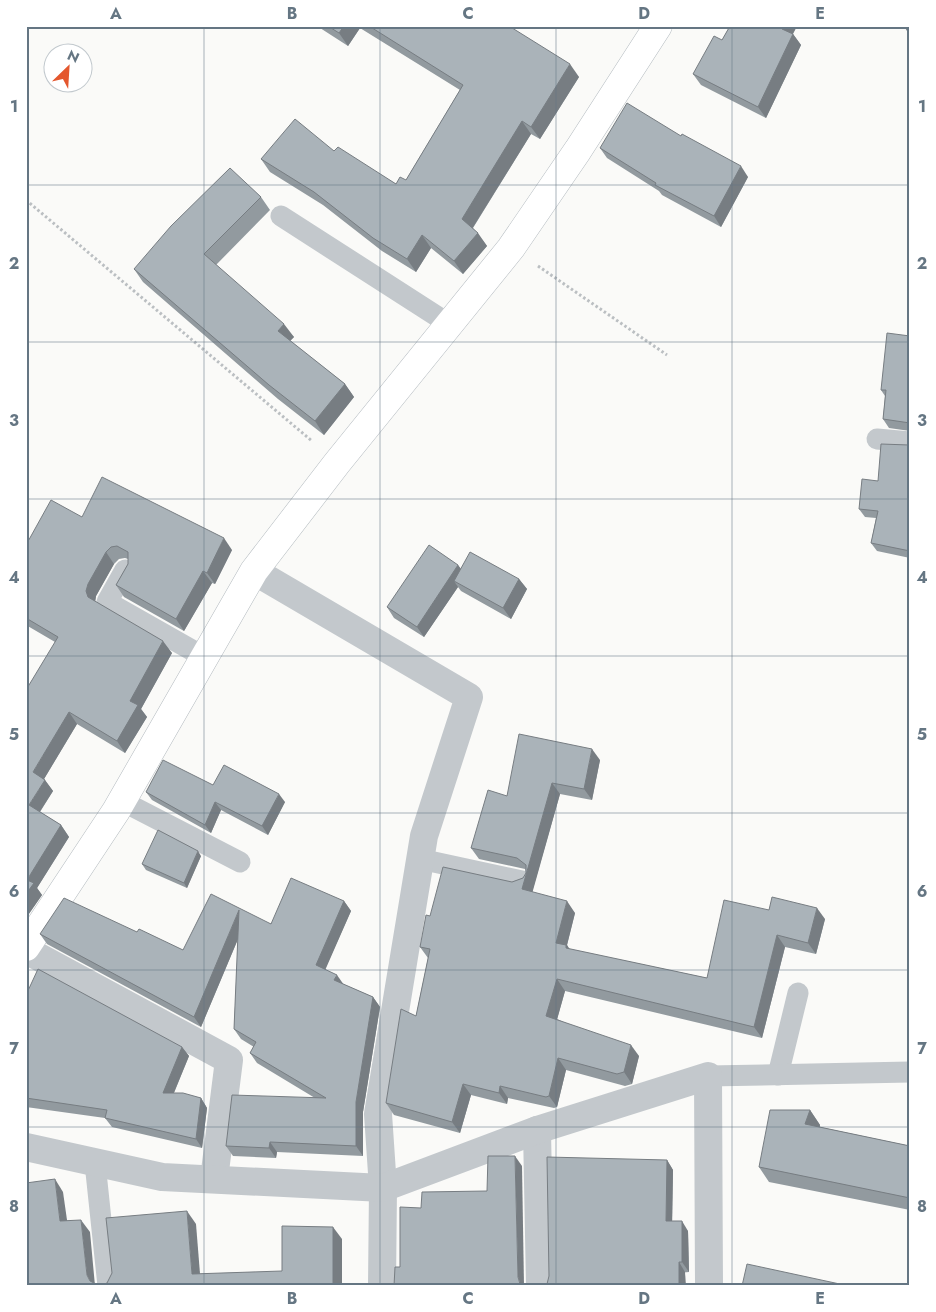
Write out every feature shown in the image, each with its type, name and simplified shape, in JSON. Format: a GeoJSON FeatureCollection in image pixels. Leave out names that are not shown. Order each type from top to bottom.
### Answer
{"type":"FeatureCollection","features":[{"type":"Feature","properties":{"kind":"street"},"geometry":{"type":"LineString","coordinates":[[214,1180],[229,1060],[26,949],[122,800],[254,571],[337,463],[510,248],[578,150],[658,26]]}},
{"type":"Feature","properties":{"kind":"street"},"geometry":{"type":"LineString","coordinates":[[254,571],[469,697],[424,836],[378,1114],[383,1188],[382,1286]]}},
{"type":"Feature","properties":{"kind":"street"},"geometry":{"type":"LineString","coordinates":[[26,1147],[162,1177],[383,1188],[537,1130],[708,1076],[709,1286]]}},
{"type":"Feature","properties":{"kind":"street"},"geometry":{"type":"LineString","coordinates":[[537,1130],[540,1286]]}},
{"type":"Feature","properties":{"kind":"lane"},"geometry":{"type":"LineString","coordinates":[[281,216],[449,324]]}},
{"type":"Feature","properties":{"kind":"lane"},"geometry":{"type":"LineString","coordinates":[[877,439],[910,442]]}},
{"type":"Feature","properties":{"kind":"lane"},"geometry":{"type":"LineString","coordinates":[[125,570],[107,602],[204,657]]}},
{"type":"Feature","properties":{"kind":"lane"},"geometry":{"type":"LineString","coordinates":[[122,800],[240,862]]}},
{"type":"Feature","properties":{"kind":"lane"},"geometry":{"type":"LineString","coordinates":[[420,859],[522,881]]}},
{"type":"Feature","properties":{"kind":"lane"},"geometry":{"type":"LineString","coordinates":[[778,1075],[798,992]]}},
{"type":"Feature","properties":{"kind":"lane"},"geometry":{"type":"LineString","coordinates":[[708,1076],[910,1072]]}},
{"type":"Feature","properties":{"kind":"lane"},"geometry":{"type":"LineString","coordinates":[[96,1163],[108,1286]]}},
{"type":"Feature","properties":{"kind":"path"},"geometry":{"type":"LineString","coordinates":[[26,200],[337,463]]}},
{"type":"Feature","properties":{"kind":"path"},"geometry":{"type":"LineString","coordinates":[[510,248],[667,355]]}},
{"type":"Feature","properties":{"kind":"building"},"geometry":{"type":"Polygon","coordinates":[[[328,26],[344,26],[339,33],[328,26]]]}},
{"type":"Feature","properties":{"kind":"building"},"geometry":{"type":"Polygon","coordinates":[[[369,26],[509,26],[570,64],[531,127],[522,121],[462,219],[478,233],[454,261],[422,235],[407,259],[373,238],[314,192],[261,159],[295,119],[334,151],[338,147],[396,184],[400,177],[406,180],[463,85],[369,26]]]}},
{"type":"Feature","properties":{"kind":"building"},"geometry":{"type":"Polygon","coordinates":[[[730,26],[784,26],[782,29],[793,34],[758,107],[693,74],[714,36],[722,40],[730,26]]]}},
{"type":"Feature","properties":{"kind":"building"},"geometry":{"type":"Polygon","coordinates":[[[627,103],[681,136],[682,134],[741,166],[714,216],[655,185],[656,183],[600,148],[627,103]]]}},
{"type":"Feature","properties":{"kind":"building"},"geometry":{"type":"Polygon","coordinates":[[[230,168],[261,197],[204,254],[284,324],[278,331],[345,384],[315,421],[269,385],[134,269],[171,226],[230,168]]]}},
{"type":"Feature","properties":{"kind":"building"},"geometry":{"type":"Polygon","coordinates":[[[887,333],[910,336],[910,423],[883,419],[886,390],[881,390],[887,333]]]}},
{"type":"Feature","properties":{"kind":"building"},"geometry":{"type":"Polygon","coordinates":[[[881,444],[910,444],[910,551],[871,543],[878,511],[859,509],[862,479],[878,481],[881,444]]]}},
{"type":"Feature","properties":{"kind":"building"},"geometry":{"type":"Polygon","coordinates":[[[102,477],[224,538],[207,573],[203,571],[176,619],[116,585],[128,564],[128,552],[117,546],[111,547],[106,552],[88,584],[86,591],[88,597],[163,641],[130,701],[138,705],[117,741],[69,712],[33,772],[45,780],[29,805],[61,825],[27,880],[34,883],[26,894],[26,690],[58,637],[26,618],[26,545],[51,500],[82,517],[102,477]]]}},
{"type":"Feature","properties":{"kind":"building"},"geometry":{"type":"Polygon","coordinates":[[[429,545],[458,565],[417,627],[387,607],[429,545]]]}},
{"type":"Feature","properties":{"kind":"building"},"geometry":{"type":"Polygon","coordinates":[[[470,552],[519,579],[503,608],[454,581],[470,552]]]}},
{"type":"Feature","properties":{"kind":"building"},"geometry":{"type":"Polygon","coordinates":[[[519,734],[592,749],[584,789],[552,783],[522,889],[567,901],[556,943],[566,945],[566,948],[707,978],[724,900],[769,910],[772,897],[817,908],[808,943],[777,935],[754,1027],[557,979],[546,1016],[631,1045],[624,1072],[617,1074],[558,1058],[549,1096],[546,1097],[500,1086],[499,1093],[463,1084],[452,1122],[386,1103],[401,1009],[416,1016],[430,949],[420,947],[426,915],[430,916],[443,867],[512,882],[523,878],[526,873],[526,865],[517,858],[471,848],[488,790],[507,796],[519,734]]]}},
{"type":"Feature","properties":{"kind":"building"},"geometry":{"type":"Polygon","coordinates":[[[163,760],[213,785],[224,765],[279,794],[262,826],[215,802],[205,825],[146,792],[163,760]]]}},
{"type":"Feature","properties":{"kind":"building"},"geometry":{"type":"Polygon","coordinates":[[[158,830],[198,851],[184,883],[142,864],[158,830]]]}},
{"type":"Feature","properties":{"kind":"building"},"geometry":{"type":"Polygon","coordinates":[[[291,878],[344,901],[316,965],[337,975],[334,980],[373,997],[356,1102],[356,1146],[270,1142],[269,1148],[226,1146],[232,1095],[326,1098],[250,1053],[256,1042],[234,1029],[239,910],[194,1017],[40,934],[64,898],[137,932],[139,929],[183,950],[211,894],[271,924],[291,878]]]}},
{"type":"Feature","properties":{"kind":"building"},"geometry":{"type":"Polygon","coordinates":[[[38,969],[182,1047],[163,1093],[183,1093],[201,1098],[196,1139],[105,1118],[107,1110],[26,1098],[26,995],[38,969]]]}},
{"type":"Feature","properties":{"kind":"building"},"geometry":{"type":"Polygon","coordinates":[[[770,1110],[810,1110],[805,1124],[910,1146],[910,1198],[759,1167],[770,1110]]]}},
{"type":"Feature","properties":{"kind":"building"},"geometry":{"type":"Polygon","coordinates":[[[488,1156],[515,1156],[518,1277],[521,1286],[394,1286],[395,1267],[400,1267],[400,1207],[421,1208],[422,1192],[487,1191],[488,1156]]]}},
{"type":"Feature","properties":{"kind":"building"},"geometry":{"type":"Polygon","coordinates":[[[547,1157],[667,1160],[666,1221],[682,1221],[682,1262],[679,1262],[679,1286],[545,1286],[549,1276],[547,1157]]]}},
{"type":"Feature","properties":{"kind":"building"},"geometry":{"type":"Polygon","coordinates":[[[55,1179],[60,1221],[81,1220],[87,1275],[90,1281],[100,1286],[26,1286],[26,1183],[55,1179]]]}},
{"type":"Feature","properties":{"kind":"building"},"geometry":{"type":"Polygon","coordinates":[[[187,1211],[192,1274],[282,1271],[282,1226],[333,1227],[333,1286],[101,1286],[107,1283],[112,1273],[106,1218],[187,1211]]]}},
{"type":"Feature","properties":{"kind":"building"},"geometry":{"type":"Polygon","coordinates":[[[747,1264],[849,1286],[742,1286],[747,1264]]]}}]}
